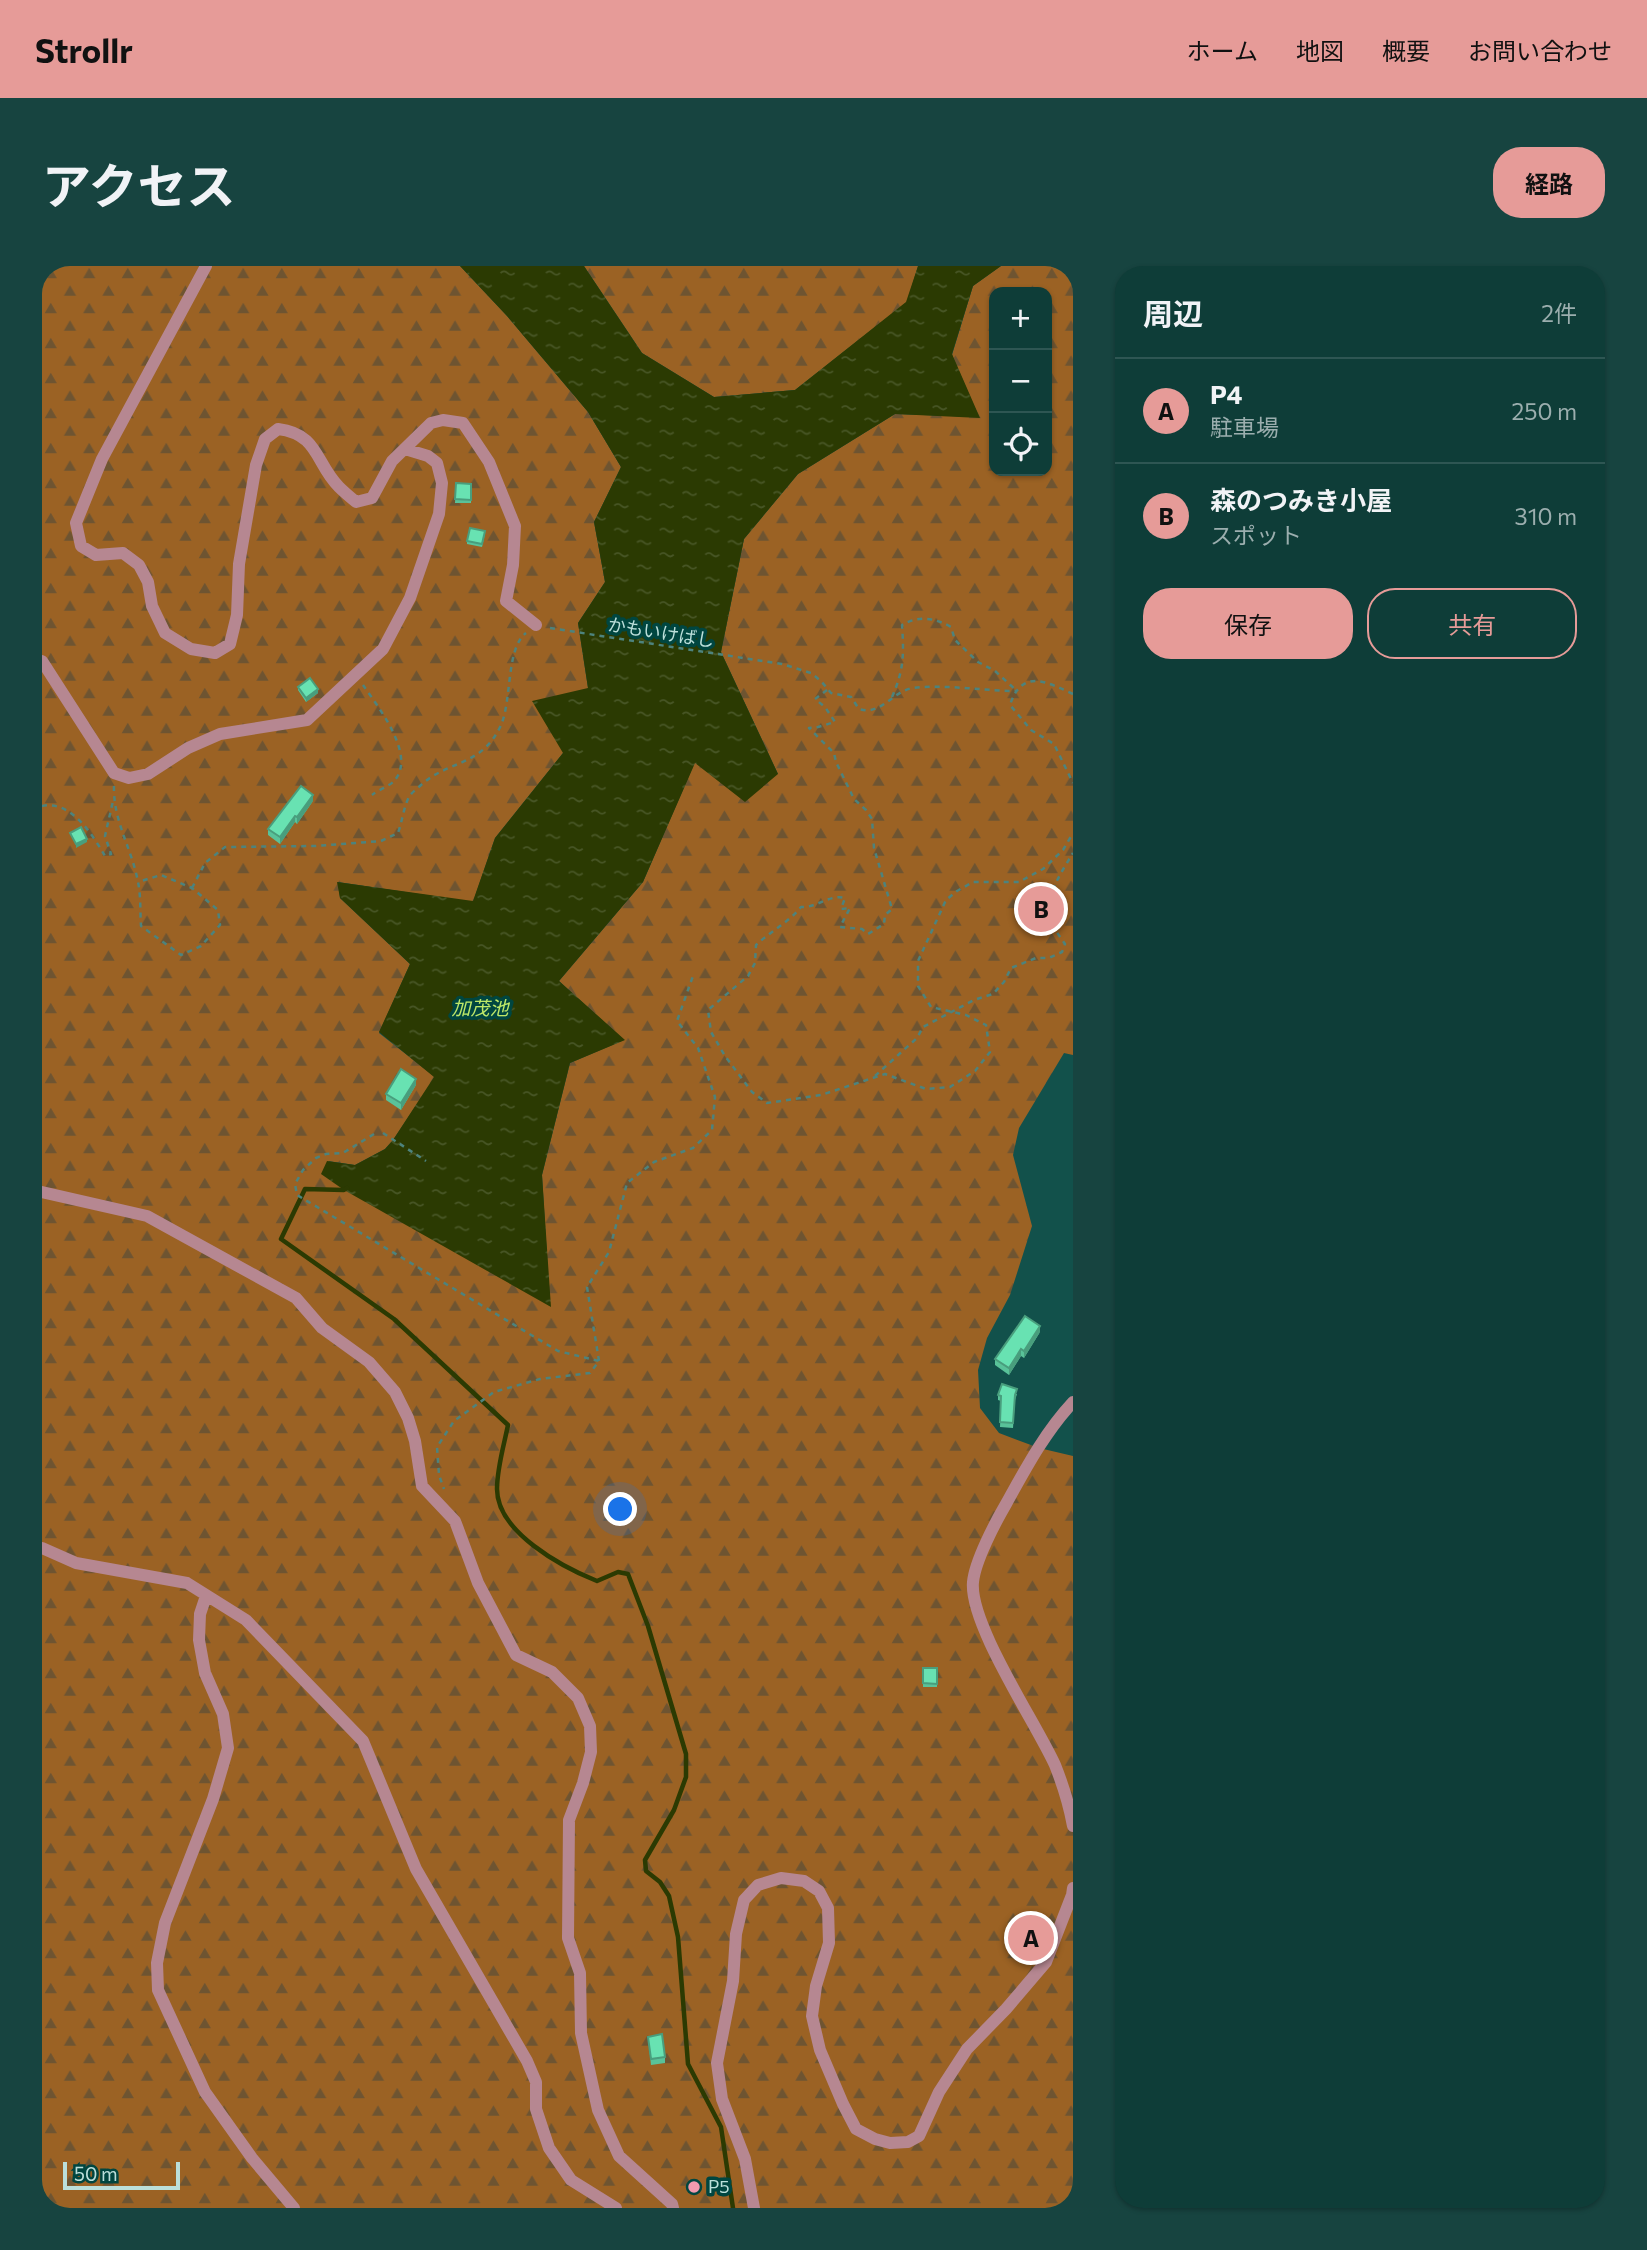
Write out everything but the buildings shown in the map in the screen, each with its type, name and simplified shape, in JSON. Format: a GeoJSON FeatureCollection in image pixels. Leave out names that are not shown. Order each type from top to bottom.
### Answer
{"type":"FeatureCollection","features":[{"type":"Feature","properties":{"kind":"street"},"geometry":{"type":"LineString","coordinates":[[206,266],[102,460],[76,523],[81,546],[96,555],[123,553],[139,565],[148,582],[152,606],[165,632],[191,649],[215,653],[230,644],[237,615],[239,564],[256,465],[265,439],[278,429],[307,439],[337,486],[356,502],[372,498],[392,461],[431,424],[443,420],[463,423],[489,462],[515,526],[513,565],[506,601],[536,625]]}},
{"type":"Feature","properties":{"kind":"street"},"geometry":{"type":"LineString","coordinates":[[42,662],[114,773],[129,778],[148,774],[188,748],[220,734],[307,719],[383,649],[410,598],[439,514],[442,483],[437,463],[428,456],[405,449]]}},
{"type":"Feature","properties":{"kind":"street"},"geometry":{"type":"LineString","coordinates":[[42,1192],[147,1216],[296,1298],[322,1328],[369,1362],[395,1392],[408,1418],[415,1441],[422,1486],[455,1521],[478,1583],[516,1655],[552,1672],[578,1698],[590,1727],[591,1752],[569,1819],[568,1938],[580,1973],[581,2033],[598,2110],[619,2156],[673,2208]]}},
{"type":"Feature","properties":{"kind":"street"},"geometry":{"type":"LineString","coordinates":[[1073,1402],[1056,1421],[1020,1479],[988,1539],[973,1582],[978,1613],[1054,1765],[1069,1801],[1073,1826]]}},
{"type":"Feature","properties":{"kind":"street"},"geometry":{"type":"LineString","coordinates":[[42,1548],[76,1563],[187,1583],[246,1620],[363,1741],[379,1774],[416,1869],[527,2061],[536,2082],[536,2109],[549,2148],[571,2180],[616,2208]]}},
{"type":"Feature","properties":{"kind":"street"},"geometry":{"type":"LineString","coordinates":[[206,1596],[200,1614],[199,1640],[205,1673],[223,1713],[228,1748],[213,1799],[165,1923],[157,1963],[158,1990],[205,2092],[252,2158],[294,2208]]}},
{"type":"Feature","properties":{"kind":"street"},"geometry":{"type":"LineString","coordinates":[[754,2208],[745,2159],[722,2099],[717,2063],[733,1981],[736,1934],[744,1900],[758,1885],[781,1878],[804,1881],[819,1891],[828,1908],[829,1943],[812,2016],[820,2050],[856,2129],[890,2143],[908,2142],[919,2136],[939,2092],[967,2049],[1046,1962],[1073,1895],[1073,1888]]}},
{"type":"Feature","properties":{"kind":"path"},"geometry":{"type":"LineString","coordinates":[[890,700],[901,677],[904,650],[902,625],[910,620],[923,618],[939,620],[951,626],[955,640],[978,662],[995,671],[1017,691]]}},
{"type":"Feature","properties":{"kind":"path","name":"かもいけばし"},"geometry":{"type":"LineString","coordinates":[[536,625],[782,664],[811,673],[831,693],[851,697],[859,709],[867,712],[882,707],[890,700]]}},
{"type":"Feature","properties":{"kind":"path"},"geometry":{"type":"LineString","coordinates":[[192,888],[205,863],[225,847],[316,846],[381,841],[398,833],[409,796],[432,775],[471,760],[485,748],[501,726],[509,699],[513,654],[519,638],[536,625]]}},
{"type":"Feature","properties":{"kind":"path"},"geometry":{"type":"LineString","coordinates":[[356,673],[402,749],[402,764],[395,780],[372,794]]}},
{"type":"Feature","properties":{"kind":"path"},"geometry":{"type":"LineString","coordinates":[[1073,694],[1041,681],[1029,681],[1017,691],[1010,705],[1031,730],[1055,744],[1073,783]]}},
{"type":"Feature","properties":{"kind":"path"},"geometry":{"type":"LineString","coordinates":[[890,700],[902,691],[913,688],[954,687],[1017,691]]}},
{"type":"Feature","properties":{"kind":"path"},"geometry":{"type":"LineString","coordinates":[[827,690],[815,699],[825,707],[835,722],[808,728],[834,753],[853,799],[872,819],[874,848],[892,909],[885,915],[884,924],[869,934],[862,929],[840,927],[850,908],[841,909],[845,898],[837,896],[801,907],[793,917],[771,930],[757,944],[755,964],[748,976],[708,1010],[711,1032],[739,1076],[752,1092],[766,1103],[821,1095],[885,1074],[926,1089],[950,1087],[975,1071],[990,1052],[986,1025],[966,1015],[931,1007],[918,986],[918,961],[946,900],[973,882],[1019,882],[1043,869],[1063,849],[1073,833]]}},
{"type":"Feature","properties":{"kind":"path"},"geometry":{"type":"LineString","coordinates":[[42,806],[51,804],[70,812],[91,832],[105,856],[111,854],[105,836],[113,797],[114,773]]}},
{"type":"Feature","properties":{"kind":"path"},"geometry":{"type":"LineString","coordinates":[[113,797],[121,832],[138,882],[141,926],[181,955],[201,946],[220,925],[218,910],[192,888],[162,875],[138,882]]}},
{"type":"Feature","properties":{"kind":"path"},"geometry":{"type":"LineString","coordinates":[[872,1078],[917,1038],[923,1027],[974,1000],[993,994],[1004,982],[1011,968],[1062,952],[1065,944],[1051,923],[1050,902],[1060,873],[1073,853]]}},
{"type":"Feature","properties":{"kind":"path"},"geometry":{"type":"LineString","coordinates":[[447,1498],[439,1475],[437,1447],[454,1421],[495,1392],[540,1379],[590,1373],[598,1361],[587,1287],[609,1252],[627,1184],[654,1162],[693,1148],[712,1130],[715,1097],[698,1048],[677,1021],[694,973]]}},
{"type":"Feature","properties":{"kind":"path"},"geometry":{"type":"LineString","coordinates":[[383,1133],[426,1161]]}},
{"type":"Feature","properties":{"kind":"path"},"geometry":{"type":"LineString","coordinates":[[374,1134],[344,1153],[326,1154],[316,1158],[303,1170],[295,1184],[297,1195],[558,1351],[598,1361]]}},
{"type":"Feature","properties":{"kind":"green space"},"geometry":{"type":"Polygon","coordinates":[[[42,266],[460,266],[507,316],[588,412],[621,467],[594,522],[605,582],[578,623],[588,688],[563,753],[495,838],[473,902],[338,882],[340,898],[410,964],[379,1033],[435,1077],[385,1149],[355,1165],[328,1161],[550,1306],[542,1175],[570,1063],[624,1040],[559,981],[643,882],[695,762],[778,774],[721,652],[744,539],[798,474],[895,414],[979,417],[952,355],[973,286],[1001,266],[1073,266],[1073,1055],[1064,1053],[1019,1128],[1013,1155],[1032,1226],[1010,1295],[987,1338],[978,1370],[980,1408],[999,1433],[1039,1448],[1073,1456],[1073,2208],[42,2208],[42,266]]]}},
{"type":"Feature","properties":{"kind":"green space"},"geometry":{"type":"Polygon","coordinates":[[[584,266],[918,266],[907,302],[795,390],[714,397],[642,353],[584,266]]]}},
{"type":"Feature","properties":{"kind":"water","name":"加茂池"},"geometry":{"type":"Polygon","coordinates":[[[460,266],[584,266],[642,353],[714,397],[795,390],[906,302],[918,266],[1001,266],[973,286],[952,354],[980,418],[895,414],[798,474],[744,539],[721,652],[778,774],[745,802],[695,763],[643,882],[559,981],[625,1040],[570,1063],[542,1175],[551,1307],[344,1190],[321,1174],[327,1161],[355,1165],[385,1149],[434,1077],[379,1032],[410,964],[340,898],[337,882],[473,901],[495,838],[563,753],[532,701],[588,688],[578,623],[605,582],[594,522],[621,467],[588,412],[507,316],[460,266]]]}},
{"type":"Feature","properties":{"kind":"waterway"},"geometry":{"type":"LineString","coordinates":[[347,1188],[305,1189],[281,1239],[394,1319],[508,1425],[497,1489],[500,1505],[508,1520],[534,1546],[583,1575],[597,1581],[618,1572],[628,1574],[648,1626],[686,1754],[686,1777],[674,1810],[645,1860],[646,1871],[660,1882],[669,1896],[678,1937],[688,2064],[721,2127],[733,2208]]}},
{"type":"Feature","properties":{"kind":"place","name":"森のつみき小屋"},"geometry":{"type":"Point","coordinates":[1041,909]}},
{"type":"Feature","properties":{"kind":"place","name":"P4"},"geometry":{"type":"Point","coordinates":[1031,1938]}},
{"type":"Feature","properties":{"kind":"place","name":"P5"},"geometry":{"type":"Point","coordinates":[694,2187]}}]}
